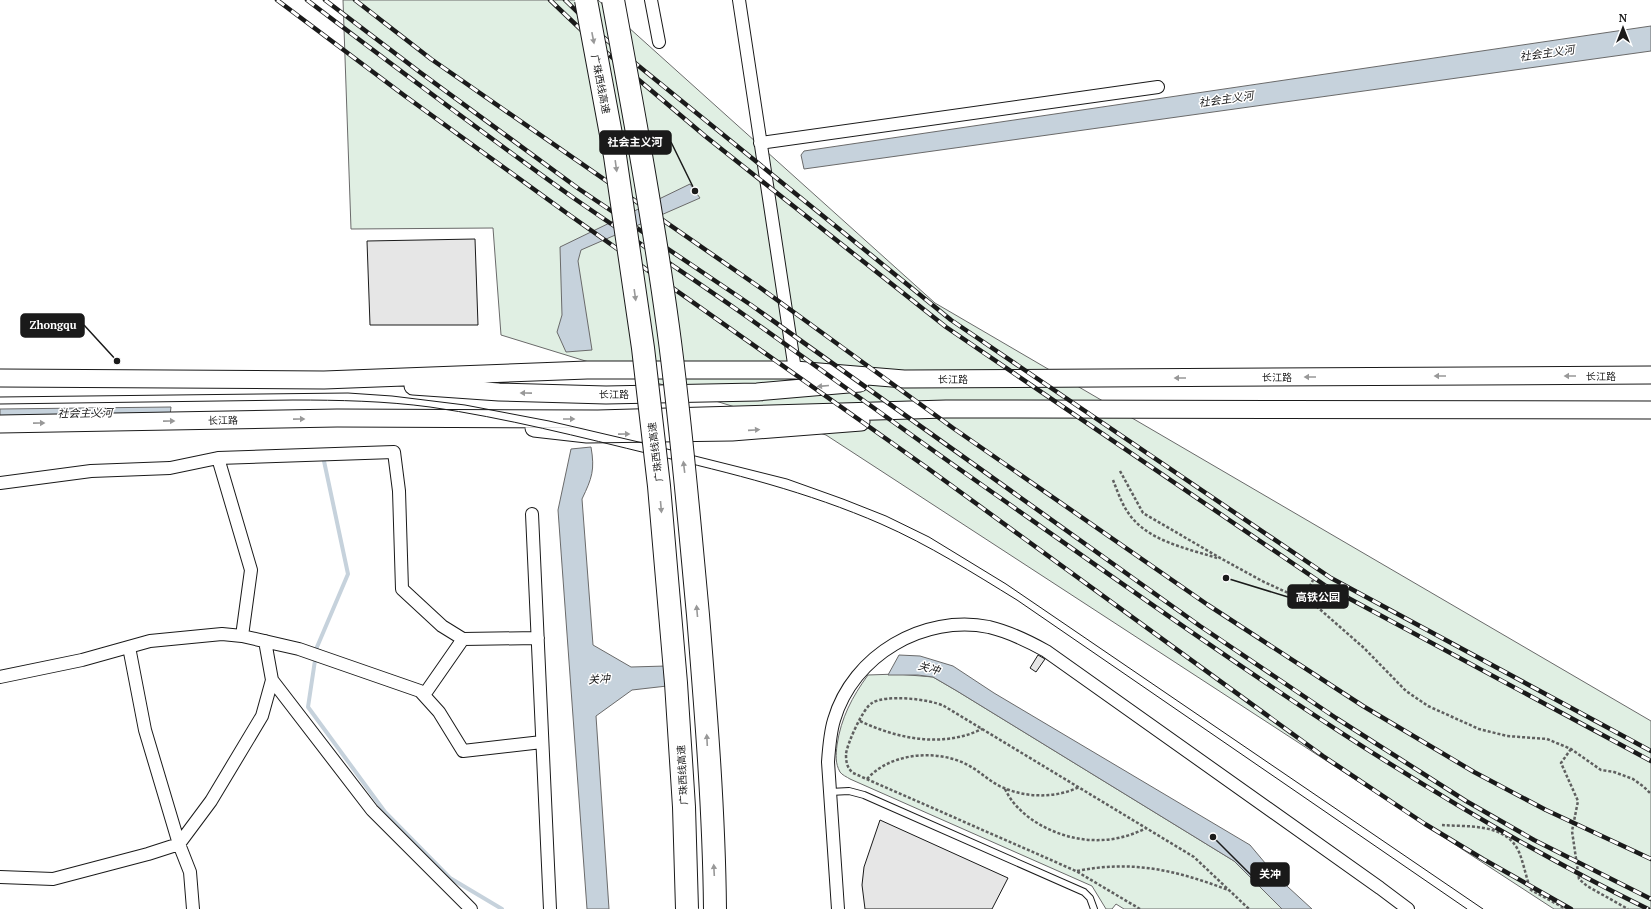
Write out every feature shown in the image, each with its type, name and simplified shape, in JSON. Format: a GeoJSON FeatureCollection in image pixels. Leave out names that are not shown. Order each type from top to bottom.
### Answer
{"type":"FeatureCollection","features":[{"type":"Feature","properties":{"kind":"highway","name":"广珠西线高速"},"geometry":{"type":"LineString","coordinates":[[586,0],[615,156],[643,348],[660,486],[676,683],[684,807],[688,909]]}},
{"type":"Feature","properties":{"kind":"highway"},"geometry":{"type":"LineString","coordinates":[[613,0],[641,154],[668,327],[686,478],[703,683],[711,802],[715,909]]}},
{"type":"Feature","properties":{"kind":"main road","name":"长江路"},"geometry":{"type":"LineString","coordinates":[[0,378],[324,380],[587,370],[795,370],[904,379]]}},
{"type":"Feature","properties":{"kind":"main road","name":"长江路"},"geometry":{"type":"LineString","coordinates":[[324,380],[499,392],[606,395],[757,392],[904,379],[1651,375]]}},
{"type":"Feature","properties":{"kind":"main road","name":"长江路"},"geometry":{"type":"LineString","coordinates":[[0,424],[337,418],[598,419],[946,409],[1646,412]]}},
{"type":"Feature","properties":{"kind":"street"},"geometry":{"type":"LineString","coordinates":[[651,0],[660,42]]}},
{"type":"Feature","properties":{"kind":"street"},"geometry":{"type":"LineString","coordinates":[[739,0],[795,370]]}},
{"type":"Feature","properties":{"kind":"street"},"geometry":{"type":"LineString","coordinates":[[760,143],[1158,88]]}},
{"type":"Feature","properties":{"kind":"street"},"geometry":{"type":"LineString","coordinates":[[0,483],[91,471],[170,468],[218,458],[394,452],[399,491],[402,589],[442,626],[463,639],[538,638]]}},
{"type":"Feature","properties":{"kind":"street"},"geometry":{"type":"LineString","coordinates":[[218,458],[251,570],[242,636]]}},
{"type":"Feature","properties":{"kind":"street"},"geometry":{"type":"LineString","coordinates":[[532,514],[550,909]]}},
{"type":"Feature","properties":{"kind":"street"},"geometry":{"type":"LineString","coordinates":[[838,909],[828,762],[834,720],[842,698],[855,678],[869,662],[888,647],[907,637],[929,630],[947,626],[968,625],[989,627],[1009,633],[1046,651],[1408,909]]}},
{"type":"Feature","properties":{"kind":"street"},"geometry":{"type":"LineString","coordinates":[[0,677],[82,660],[150,641],[215,634],[242,636],[299,649],[420,691],[439,712],[463,751],[542,742]]}},
{"type":"Feature","properties":{"kind":"street"},"geometry":{"type":"LineString","coordinates":[[424,695],[463,639]]}},
{"type":"Feature","properties":{"kind":"street"},"geometry":{"type":"LineString","coordinates":[[0,877],[53,879],[148,854],[179,844],[211,801],[262,716],[272,680],[265,641]]}},
{"type":"Feature","properties":{"kind":"street"},"geometry":{"type":"LineString","coordinates":[[129,647],[145,730],[179,844],[190,872],[193,909]]}},
{"type":"Feature","properties":{"kind":"street"},"geometry":{"type":"LineString","coordinates":[[272,680],[372,810],[470,909]]}},
{"type":"Feature","properties":{"kind":"lane"},"geometry":{"type":"LineString","coordinates":[[830,792],[849,791],[864,795],[1084,892],[1090,898],[1094,909]]}},
{"type":"Feature","properties":{"kind":"path"},"geometry":{"type":"LineString","coordinates":[[1120,471],[1143,513],[1222,559],[1315,605],[1364,648],[1406,691],[1428,706],[1479,729],[1507,736],[1547,740],[1571,750],[1601,770],[1614,772],[1633,779],[1651,794]]}},
{"type":"Feature","properties":{"kind":"path"},"geometry":{"type":"LineString","coordinates":[[1113,480],[1126,511],[1136,523],[1144,529],[1164,541],[1222,559]]}},
{"type":"Feature","properties":{"kind":"path"},"geometry":{"type":"LineString","coordinates":[[1303,600],[1313,580]]}},
{"type":"Feature","properties":{"kind":"path"},"geometry":{"type":"LineString","coordinates":[[1140,909],[1076,871],[853,773],[849,769],[846,762],[846,752],[865,709],[871,703],[878,700],[926,700],[944,706],[1194,857],[1249,909]]}},
{"type":"Feature","properties":{"kind":"path"},"geometry":{"type":"LineString","coordinates":[[860,721],[888,733],[906,738],[957,738],[971,735],[983,729]]}},
{"type":"Feature","properties":{"kind":"path"},"geometry":{"type":"LineString","coordinates":[[1571,750],[1561,763],[1578,801],[1572,831],[1579,879],[1587,886],[1628,909]]}},
{"type":"Feature","properties":{"kind":"path"},"geometry":{"type":"LineString","coordinates":[[867,779],[873,772],[894,761],[933,755],[956,760],[967,765],[1005,789],[1045,795],[1069,792],[1079,787]]}},
{"type":"Feature","properties":{"kind":"path"},"geometry":{"type":"LineString","coordinates":[[1005,789],[1008,796],[1027,816],[1066,837],[1080,840],[1113,839],[1137,833],[1146,828]]}},
{"type":"Feature","properties":{"kind":"path"},"geometry":{"type":"LineString","coordinates":[[1442,825],[1494,830],[1505,835],[1518,851],[1531,890],[1566,909]]}},
{"type":"Feature","properties":{"kind":"path"},"geometry":{"type":"LineString","coordinates":[[1076,871],[1105,866],[1151,868],[1190,876],[1229,890]]}},
{"type":"Feature","properties":{"kind":"green space"},"geometry":{"type":"Polygon","coordinates":[[[343,0],[598,0],[935,303],[1651,721],[1651,909],[1554,909],[826,435],[501,335],[493,228],[351,229],[343,0]]]}},
{"type":"Feature","properties":{"kind":"green space"},"geometry":{"type":"Polygon","coordinates":[[[897,674],[933,677],[957,691],[1234,861],[1282,909],[1124,909],[1116,904],[1112,909],[1106,909],[1092,886],[845,776],[840,772],[837,765],[837,745],[844,717],[852,700],[868,675],[897,674]]]}},
{"type":"Feature","properties":{"kind":"water"},"geometry":{"type":"Polygon","coordinates":[[[1651,26],[1651,51],[804,169],[801,155],[804,151],[1651,26]]]}},
{"type":"Feature","properties":{"kind":"water"},"geometry":{"type":"Polygon","coordinates":[[[690,184],[700,198],[581,250],[578,261],[592,350],[566,352],[557,332],[562,315],[560,247],[690,184]]]}},
{"type":"Feature","properties":{"kind":"water"},"geometry":{"type":"Polygon","coordinates":[[[171,407],[170,416],[0,419],[0,409],[171,407]]]}},
{"type":"Feature","properties":{"kind":"water"},"geometry":{"type":"Polygon","coordinates":[[[591,447],[593,462],[592,474],[582,499],[593,645],[631,667],[666,666],[667,686],[632,690],[596,716],[609,909],[587,909],[558,510],[571,449],[591,447]]]}},
{"type":"Feature","properties":{"kind":"water"},"geometry":{"type":"Polygon","coordinates":[[[899,655],[920,656],[953,666],[994,693],[1250,845],[1276,876],[1312,909],[1282,909],[1234,861],[933,677],[918,675],[888,675],[899,655]]]}},
{"type":"Feature","properties":{"kind":"building"},"geometry":{"type":"Polygon","coordinates":[[[475,239],[478,325],[370,325],[367,241],[475,239]]]}},
{"type":"Feature","properties":{"kind":"building"},"geometry":{"type":"Polygon","coordinates":[[[1038,655],[1045,659],[1036,672],[1030,668],[1038,655]]]}},
{"type":"Feature","properties":{"kind":"building"},"geometry":{"type":"Polygon","coordinates":[[[880,820],[1008,878],[992,909],[865,909],[862,885],[864,867],[880,820]]]}},
{"type":"Feature","properties":{"kind":"waterway"},"geometry":{"type":"LineString","coordinates":[[324,461],[348,574],[317,647],[308,707],[385,812],[450,878],[502,909]]}},
{"type":"Feature","properties":{"kind":"tram line"},"geometry":{"type":"LineString","coordinates":[[0,397],[348,393],[392,396],[465,405],[549,421],[787,479],[886,516],[929,537],[1006,584],[1483,909]]}},
{"type":"Feature","properties":{"kind":"tram line"},"geometry":{"type":"LineString","coordinates":[[0,404],[327,400],[396,403],[430,407],[515,422],[571,435],[740,476],[826,502],[899,532],[950,560],[1017,600],[1467,909]]}},
{"type":"Feature","properties":{"kind":"railway"},"geometry":{"type":"LineString","coordinates":[[277,0],[405,96],[568,214],[926,467],[1323,756],[1425,824],[1571,909]]}},
{"type":"Feature","properties":{"kind":"railway"},"geometry":{"type":"LineString","coordinates":[[307,0],[575,199],[722,299],[952,464],[1225,655],[1390,764],[1474,815],[1560,864],[1648,909]]}},
{"type":"Feature","properties":{"kind":"railway"},"geometry":{"type":"LineString","coordinates":[[325,0],[421,73],[579,189],[751,305],[1200,626],[1336,718],[1466,801],[1534,840],[1651,899]]}},
{"type":"Feature","properties":{"kind":"railway"},"geometry":{"type":"LineString","coordinates":[[355,0],[431,59],[762,289],[953,428],[1208,605],[1363,706],[1474,772],[1546,810],[1651,859]]}},
{"type":"Feature","properties":{"kind":"railway"},"geometry":{"type":"LineString","coordinates":[[550,0],[594,42],[705,136],[946,327],[1326,586],[1651,761]]}},
{"type":"Feature","properties":{"kind":"railway"},"geometry":{"type":"LineString","coordinates":[[565,0],[603,37],[951,320],[1331,578],[1651,751]]}},
{"type":"Feature","properties":{"kind":"place","name":"社会主义河"},"geometry":{"type":"Point","coordinates":[695,191]}},
{"type":"Feature","properties":{"kind":"place","name":"Zhongqu"},"geometry":{"type":"Point","coordinates":[117,361]}},
{"type":"Feature","properties":{"kind":"place","name":"高铁公园"},"geometry":{"type":"Point","coordinates":[1226,578]}},
{"type":"Feature","properties":{"kind":"place","name":"关冲"},"geometry":{"type":"Point","coordinates":[1213,837]}}]}
